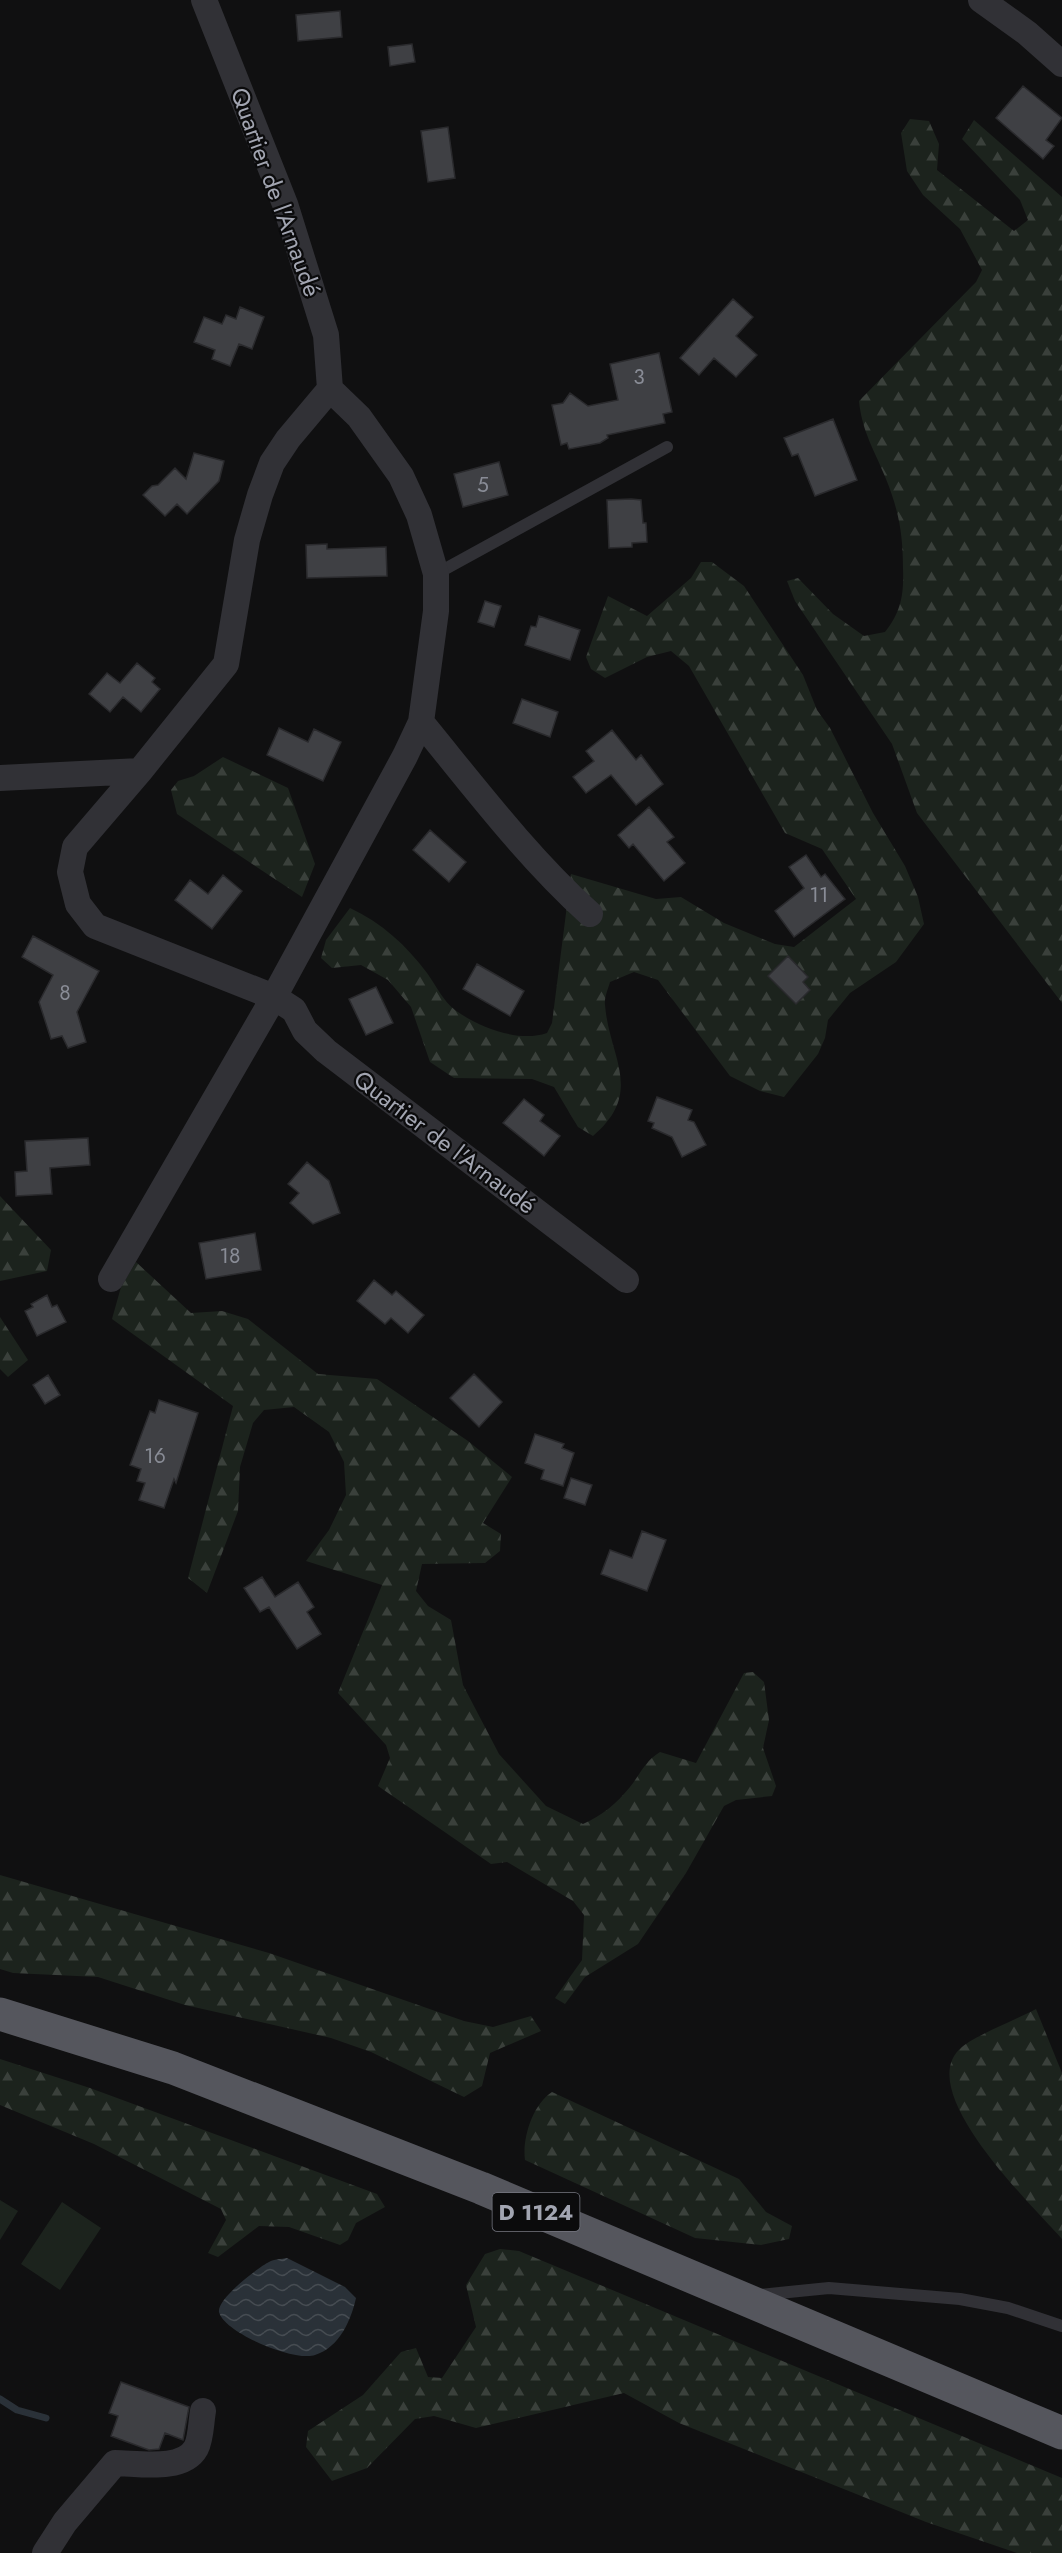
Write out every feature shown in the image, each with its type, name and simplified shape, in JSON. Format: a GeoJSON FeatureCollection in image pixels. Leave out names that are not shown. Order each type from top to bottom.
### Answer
{"type":"FeatureCollection","features":[{"type":"Feature","properties":{"kind":"highway","name":"D 1124"},"geometry":{"type":"LineString","coordinates":[[0,2014],[184,2072],[481,2188],[736,2298],[1062,2433]]}},
{"type":"Feature","properties":{"kind":"street","name":"Quartier de l'Arnaudé"},"geometry":{"type":"LineString","coordinates":[[204,0],[285,204],[326,335],[330,389],[288,439],[273,463],[260,495],[247,540],[226,664],[75,847],[70,872],[78,904],[96,926],[111,934],[274,996],[294,1010],[305,1031],[326,1051],[626,1280]]}},
{"type":"Feature","properties":{"kind":"street"},"geometry":{"type":"LineString","coordinates":[[981,0],[1028,33],[1062,64]]}},
{"type":"Feature","properties":{"kind":"street"},"geometry":{"type":"LineString","coordinates":[[111,1279],[274,996],[405,756],[420,722],[436,611],[436,574],[419,515],[400,476],[359,417],[330,389]]}},
{"type":"Feature","properties":{"kind":"street"},"geometry":{"type":"LineString","coordinates":[[420,722],[524,847],[559,886],[590,914]]}},
{"type":"Feature","properties":{"kind":"street"},"geometry":{"type":"LineString","coordinates":[[0,778],[140,771]]}},
{"type":"Feature","properties":{"kind":"street"},"geometry":{"type":"LineString","coordinates":[[45,2553],[65,2522],[115,2463],[174,2463],[187,2457],[196,2448],[203,2411]]}},
{"type":"Feature","properties":{"kind":"lane"},"geometry":{"type":"LineString","coordinates":[[436,574],[667,447]]}},
{"type":"Feature","properties":{"kind":"lane"},"geometry":{"type":"LineString","coordinates":[[736,2298],[829,2288],[960,2299],[1008,2308],[1062,2326]]}},
{"type":"Feature","properties":{"kind":"green space"},"geometry":{"type":"Polygon","coordinates":[[[910,119],[929,121],[939,144],[937,170],[1014,231],[1028,220],[1020,200],[962,139],[974,120],[1062,197],[1062,1003],[917,813],[892,744],[795,601],[787,581],[798,578],[833,614],[864,636],[885,632],[895,617],[900,603],[903,578],[899,523],[894,502],[866,432],[859,401],[976,282],[982,270],[960,229],[923,195],[907,171],[901,133],[910,119]]]}},
{"type":"Feature","properties":{"kind":"green space"},"geometry":{"type":"Polygon","coordinates":[[[701,562],[712,562],[744,586],[803,675],[817,710],[830,728],[873,813],[905,866],[918,897],[924,924],[896,962],[850,993],[828,1020],[825,1038],[818,1054],[784,1097],[760,1091],[730,1076],[658,980],[634,972],[610,982],[605,1005],[617,1058],[621,1089],[609,1120],[593,1136],[578,1127],[554,1087],[532,1079],[454,1078],[430,1062],[411,1007],[388,980],[361,965],[332,968],[321,958],[326,940],[350,908],[373,921],[402,944],[427,973],[443,998],[455,1010],[499,1032],[536,1036],[547,1033],[552,1023],[571,874],[656,899],[681,897],[724,923],[775,944],[794,947],[856,899],[822,849],[785,833],[689,666],[671,651],[647,657],[605,678],[591,669],[586,657],[608,596],[647,616],[691,578],[701,562]]]}},
{"type":"Feature","properties":{"kind":"green space"},"geometry":{"type":"Polygon","coordinates":[[[223,757],[288,788],[315,864],[302,897],[177,814],[171,790],[178,781],[194,776],[223,757]]]}},
{"type":"Feature","properties":{"kind":"green space"},"geometry":{"type":"Polygon","coordinates":[[[0,1196],[51,1250],[47,1271],[0,1281],[0,1196]]]}},
{"type":"Feature","properties":{"kind":"green space"},"geometry":{"type":"Polygon","coordinates":[[[136,1262],[191,1313],[222,1311],[248,1319],[318,1374],[377,1379],[468,1441],[512,1477],[483,1523],[501,1534],[500,1551],[485,1563],[422,1564],[416,1591],[428,1606],[451,1620],[463,1685],[499,1754],[546,1806],[583,1824],[614,1804],[630,1787],[647,1763],[660,1752],[696,1763],[744,1673],[753,1672],[764,1682],[769,1720],[763,1748],[776,1786],[772,1796],[736,1800],[724,1806],[686,1873],[638,1944],[585,1977],[565,2004],[555,1998],[582,1960],[584,1915],[573,1901],[507,1862],[491,1864],[378,1786],[390,1758],[386,1745],[338,1693],[382,1585],[306,1561],[329,1530],[346,1495],[344,1462],[329,1432],[294,1407],[264,1410],[253,1423],[240,1467],[238,1511],[207,1593],[188,1578],[233,1406],[112,1319],[121,1287],[136,1262]]]}},
{"type":"Feature","properties":{"kind":"green space"},"geometry":{"type":"Polygon","coordinates":[[[0,1317],[28,1360],[8,1377],[0,1369],[0,1317]]]}},
{"type":"Feature","properties":{"kind":"green space"},"geometry":{"type":"Polygon","coordinates":[[[0,1875],[269,1953],[464,2021],[493,2027],[531,2016],[541,2031],[490,2053],[482,2086],[464,2097],[371,2052],[331,2038],[185,2005],[98,1977],[13,1973],[0,1969],[0,1875]]]}},
{"type":"Feature","properties":{"kind":"green space"},"geometry":{"type":"Polygon","coordinates":[[[1036,2009],[1062,2073],[1062,2239],[982,2147],[963,2118],[952,2090],[950,2066],[962,2047],[977,2037],[1036,2009]]]}},
{"type":"Feature","properties":{"kind":"green space"},"geometry":{"type":"Polygon","coordinates":[[[0,2059],[90,2088],[377,2194],[385,2207],[356,2223],[348,2240],[340,2245],[289,2227],[259,2226],[218,2257],[208,2253],[226,2220],[221,2209],[94,2144],[0,2105],[0,2059]]]}},
{"type":"Feature","properties":{"kind":"green space"},"geometry":{"type":"Polygon","coordinates":[[[552,2092],[739,2179],[766,2212],[792,2226],[789,2239],[761,2245],[695,2238],[525,2160],[525,2142],[530,2122],[539,2105],[552,2092]]]}},
{"type":"Feature","properties":{"kind":"green space"},"geometry":{"type":"Polygon","coordinates":[[[0,2200],[18,2211],[0,2240],[0,2200]]]}},
{"type":"Feature","properties":{"kind":"green space"},"geometry":{"type":"Polygon","coordinates":[[[62,2202],[101,2228],[60,2290],[21,2264],[62,2202]]]}},
{"type":"Feature","properties":{"kind":"green space"},"geometry":{"type":"Polygon","coordinates":[[[500,2249],[519,2251],[1062,2478],[1062,2553],[1017,2553],[926,2522],[679,2423],[624,2393],[476,2428],[434,2416],[415,2419],[367,2468],[332,2481],[306,2447],[308,2431],[363,2395],[401,2352],[416,2348],[428,2377],[442,2378],[476,2327],[466,2285],[485,2254],[500,2249]]]}},
{"type":"Feature","properties":{"kind":"water"},"geometry":{"type":"Polygon","coordinates":[[[287,2258],[345,2287],[356,2298],[351,2315],[338,2339],[324,2351],[315,2355],[292,2354],[261,2344],[233,2329],[219,2312],[224,2300],[247,2277],[271,2261],[287,2258]]]}},
{"type":"Feature","properties":{"kind":"building"},"geometry":{"type":"Polygon","coordinates":[[[340,11],[342,37],[298,41],[296,15],[340,11]]]}},
{"type":"Feature","properties":{"kind":"building"},"geometry":{"type":"Polygon","coordinates":[[[412,44],[415,62],[390,66],[388,47],[412,44]]]}},
{"type":"Feature","properties":{"kind":"building"},"geometry":{"type":"Polygon","coordinates":[[[1023,86],[1062,118],[1046,140],[1054,146],[1043,159],[996,118],[1023,86]]]}},
{"type":"Feature","properties":{"kind":"building"},"geometry":{"type":"Polygon","coordinates":[[[448,127],[455,178],[428,182],[421,131],[448,127]]]}},
{"type":"Feature","properties":{"kind":"building"},"geometry":{"type":"Polygon","coordinates":[[[733,299],[753,317],[736,336],[757,355],[736,377],[714,358],[699,375],[680,358],[733,299]]]}},
{"type":"Feature","properties":{"kind":"building"},"geometry":{"type":"Polygon","coordinates":[[[240,307],[264,317],[252,349],[239,344],[230,366],[212,359],[215,350],[194,342],[204,317],[222,324],[226,315],[236,319],[240,307]]]}},
{"type":"Feature","properties":{"kind":"building"},"geometry":{"type":"Polygon","coordinates":[[[659,353],[672,412],[663,414],[665,423],[607,435],[608,438],[600,443],[569,449],[567,443],[561,445],[552,405],[563,403],[570,393],[588,406],[618,400],[610,364],[659,353]]]}},
{"type":"Feature","properties":{"kind":"building"},"geometry":{"type":"Polygon","coordinates":[[[833,419],[857,480],[815,496],[798,454],[792,456],[784,438],[833,419]]]}},
{"type":"Feature","properties":{"kind":"building"},"geometry":{"type":"Polygon","coordinates":[[[194,453],[224,461],[219,481],[187,514],[177,504],[165,516],[143,495],[152,486],[158,485],[175,468],[186,479],[194,453]]]}},
{"type":"Feature","properties":{"kind":"building"},"geometry":{"type":"Polygon","coordinates":[[[499,462],[508,495],[463,507],[454,474],[499,462]]]}},
{"type":"Feature","properties":{"kind":"building"},"geometry":{"type":"Polygon","coordinates":[[[607,500],[641,500],[647,542],[632,543],[632,547],[609,548],[607,500]]]}},
{"type":"Feature","properties":{"kind":"building"},"geometry":{"type":"Polygon","coordinates":[[[327,544],[327,549],[386,547],[387,576],[307,578],[306,545],[327,544]]]}},
{"type":"Feature","properties":{"kind":"building"},"geometry":{"type":"Polygon","coordinates":[[[485,601],[501,606],[494,627],[478,622],[485,601]]]}},
{"type":"Feature","properties":{"kind":"building"},"geometry":{"type":"Polygon","coordinates":[[[539,616],[580,630],[570,660],[525,645],[531,626],[536,627],[539,616]]]}},
{"type":"Feature","properties":{"kind":"building"},"geometry":{"type":"Polygon","coordinates":[[[137,663],[155,678],[152,682],[160,689],[141,712],[123,697],[110,712],[89,694],[107,673],[120,683],[137,663]]]}},
{"type":"Feature","properties":{"kind":"building"},"geometry":{"type":"Polygon","coordinates":[[[522,699],[558,712],[550,737],[513,723],[522,699]]]}},
{"type":"Feature","properties":{"kind":"building"},"geometry":{"type":"Polygon","coordinates":[[[279,728],[308,742],[314,729],[341,742],[323,781],[267,755],[279,728]]]}},
{"type":"Feature","properties":{"kind":"building"},"geometry":{"type":"Polygon","coordinates":[[[612,730],[636,760],[641,755],[663,784],[636,805],[611,775],[586,793],[573,777],[594,761],[586,751],[612,730]]]}},
{"type":"Feature","properties":{"kind":"building"},"geometry":{"type":"Polygon","coordinates":[[[649,807],[674,837],[667,842],[685,863],[664,881],[633,844],[629,848],[618,835],[649,807]]]}},
{"type":"Feature","properties":{"kind":"building"},"geometry":{"type":"Polygon","coordinates":[[[430,830],[466,862],[449,882],[413,850],[430,830]]]}},
{"type":"Feature","properties":{"kind":"building"},"geometry":{"type":"Polygon","coordinates":[[[806,855],[821,877],[825,874],[845,899],[794,937],[775,911],[804,888],[789,867],[806,855]]]}},
{"type":"Feature","properties":{"kind":"building"},"geometry":{"type":"Polygon","coordinates":[[[223,875],[242,891],[212,929],[175,900],[190,880],[208,894],[223,875]]]}},
{"type":"Feature","properties":{"kind":"building"},"geometry":{"type":"Polygon","coordinates":[[[33,936],[99,971],[77,1012],[86,1042],[68,1048],[62,1036],[51,1039],[39,1002],[53,975],[22,957],[33,936]]]}},
{"type":"Feature","properties":{"kind":"building"},"geometry":{"type":"Polygon","coordinates":[[[788,956],[808,977],[803,982],[810,990],[796,1004],[768,976],[788,956]]]}},
{"type":"Feature","properties":{"kind":"building"},"geometry":{"type":"Polygon","coordinates":[[[477,964],[524,991],[510,1016],[463,989],[477,964]]]}},
{"type":"Feature","properties":{"kind":"building"},"geometry":{"type":"Polygon","coordinates":[[[376,987],[393,1023],[366,1035],[349,999],[376,987]]]}},
{"type":"Feature","properties":{"kind":"building"},"geometry":{"type":"Polygon","coordinates":[[[657,1097],[692,1110],[688,1120],[694,1122],[706,1145],[682,1157],[672,1137],[652,1128],[654,1123],[648,1121],[657,1097]]]}},
{"type":"Feature","properties":{"kind":"building"},"geometry":{"type":"Polygon","coordinates":[[[524,1099],[544,1115],[540,1121],[560,1136],[544,1156],[503,1123],[524,1099]]]}},
{"type":"Feature","properties":{"kind":"building"},"geometry":{"type":"Polygon","coordinates":[[[88,1138],[90,1165],[50,1168],[52,1194],[16,1196],[15,1172],[27,1171],[25,1141],[88,1138]]]}},
{"type":"Feature","properties":{"kind":"building"},"geometry":{"type":"Polygon","coordinates":[[[307,1162],[329,1181],[340,1213],[313,1224],[290,1203],[299,1193],[288,1184],[307,1162]]]}},
{"type":"Feature","properties":{"kind":"building"},"geometry":{"type":"Polygon","coordinates":[[[255,1233],[261,1270],[206,1279],[199,1243],[255,1233]]]}},
{"type":"Feature","properties":{"kind":"building"},"geometry":{"type":"Polygon","coordinates":[[[374,1280],[392,1295],[396,1291],[424,1315],[408,1333],[391,1318],[385,1324],[357,1301],[374,1280]]]}},
{"type":"Feature","properties":{"kind":"building"},"geometry":{"type":"Polygon","coordinates":[[[47,1295],[52,1307],[57,1305],[66,1322],[37,1336],[25,1311],[33,1307],[31,1304],[47,1295]]]}},
{"type":"Feature","properties":{"kind":"building"},"geometry":{"type":"Polygon","coordinates":[[[474,1374],[502,1402],[479,1427],[450,1398],[474,1374]]]}},
{"type":"Feature","properties":{"kind":"building"},"geometry":{"type":"Polygon","coordinates":[[[48,1375],[60,1395],[45,1404],[33,1385],[48,1375]]]}},
{"type":"Feature","properties":{"kind":"building"},"geometry":{"type":"Polygon","coordinates":[[[159,1400],[198,1413],[176,1483],[174,1479],[164,1508],[139,1500],[145,1483],[137,1481],[141,1469],[130,1465],[150,1411],[155,1413],[159,1400]]]}},
{"type":"Feature","properties":{"kind":"building"},"geometry":{"type":"Polygon","coordinates":[[[535,1434],[564,1444],[562,1448],[574,1453],[563,1486],[541,1479],[544,1470],[525,1463],[535,1434]]]}},
{"type":"Feature","properties":{"kind":"building"},"geometry":{"type":"Polygon","coordinates":[[[571,1478],[592,1485],[585,1505],[564,1498],[571,1478]]]}},
{"type":"Feature","properties":{"kind":"building"},"geometry":{"type":"Polygon","coordinates":[[[642,1531],[666,1540],[647,1591],[601,1574],[610,1550],[632,1558],[642,1531]]]}},
{"type":"Feature","properties":{"kind":"building"},"geometry":{"type":"Polygon","coordinates":[[[262,1577],[275,1597],[298,1582],[314,1607],[307,1612],[321,1634],[297,1649],[269,1607],[260,1612],[244,1588],[262,1577]]]}},
{"type":"Feature","properties":{"kind":"building"},"geometry":{"type":"Polygon","coordinates":[[[121,2382],[189,2407],[183,2440],[165,2433],[159,2449],[149,2450],[111,2436],[118,2416],[109,2413],[121,2382]]]}},
{"type":"Feature","properties":{"kind":"waterway"},"geometry":{"type":"LineString","coordinates":[[0,2399],[17,2410],[46,2418]]}}]}
